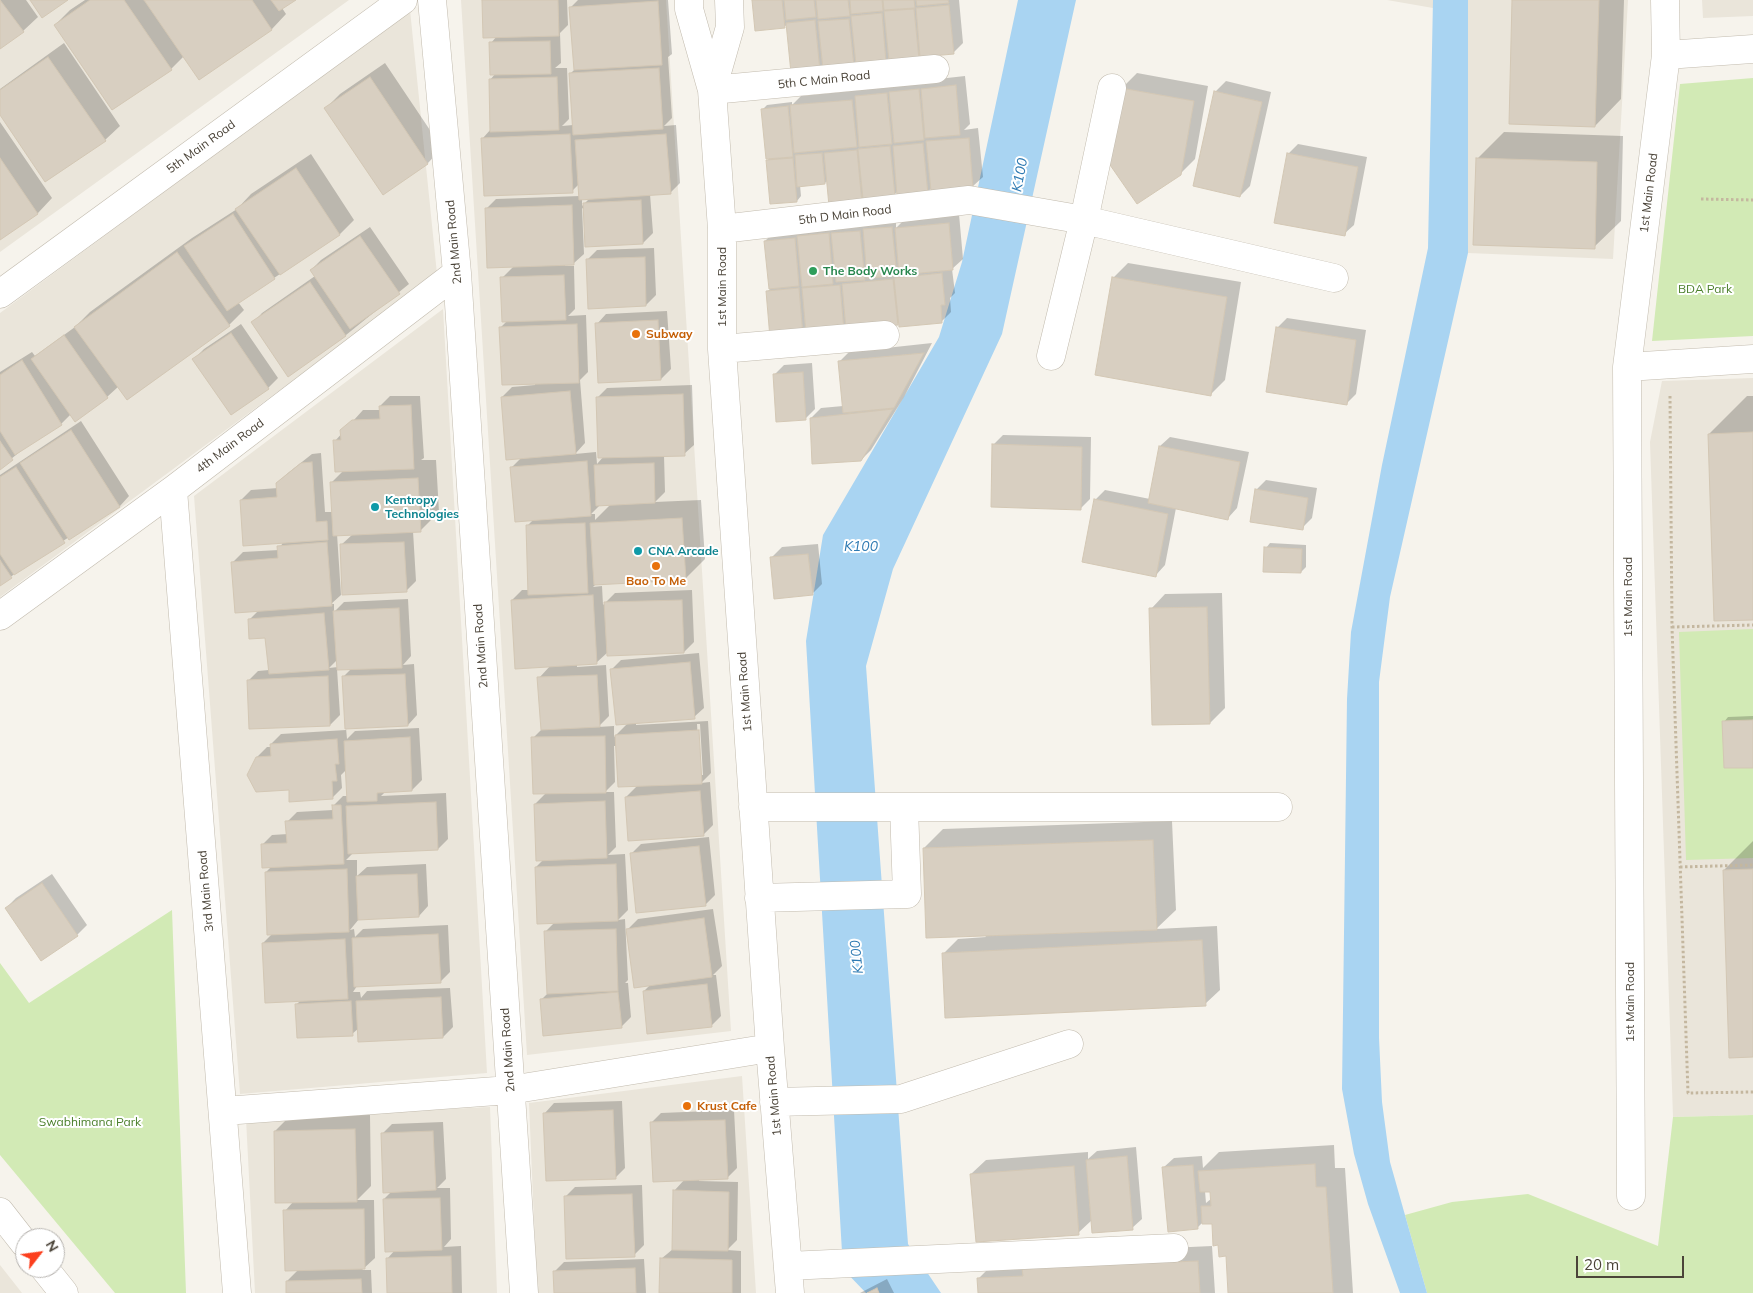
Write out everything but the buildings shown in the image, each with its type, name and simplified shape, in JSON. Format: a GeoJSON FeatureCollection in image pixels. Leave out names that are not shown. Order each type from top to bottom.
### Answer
{"type":"FeatureCollection","features":[{"type":"Feature","properties":{"kind":"street","name":"5th Main Road"},"geometry":{"type":"LineString","coordinates":[[0,294],[402,0]]}},
{"type":"Feature","properties":{"kind":"street","name":"2nd Main Road"},"geometry":{"type":"LineString","coordinates":[[432,0],[457,273],[524,1293]]}},
{"type":"Feature","properties":{"kind":"street","name":"1st Main Road"},"geometry":{"type":"LineString","coordinates":[[689,0],[689,9],[712,90],[722,229],[722,350],[770,1048],[790,1293]]}},
{"type":"Feature","properties":{"kind":"street","name":"1st Main Road"},"geometry":{"type":"LineString","coordinates":[[712,90],[730,27],[729,0]]}},
{"type":"Feature","properties":{"kind":"street","name":"1st Main Road"},"geometry":{"type":"LineString","coordinates":[[1630,1196],[1628,367],[1666,55],[1665,0]]}},
{"type":"Feature","properties":{"kind":"street"},"geometry":{"type":"LineString","coordinates":[[1666,55],[1753,49]]}},
{"type":"Feature","properties":{"kind":"street","name":"5th C Main Road"},"geometry":{"type":"LineString","coordinates":[[712,90],[935,69]]}},
{"type":"Feature","properties":{"kind":"street"},"geometry":{"type":"LineString","coordinates":[[1051,356],[1084,220],[1112,88]]}},
{"type":"Feature","properties":{"kind":"street","name":"5th D Main Road"},"geometry":{"type":"LineString","coordinates":[[722,229],[969,200],[1084,220],[1334,278]]}},
{"type":"Feature","properties":{"kind":"street","name":"4th Main Road"},"geometry":{"type":"LineString","coordinates":[[0,616],[173,490],[457,273]]}},
{"type":"Feature","properties":{"kind":"street"},"geometry":{"type":"LineString","coordinates":[[722,350],[885,335]]}},
{"type":"Feature","properties":{"kind":"street"},"geometry":{"type":"LineString","coordinates":[[1628,367],[1753,359]]}},
{"type":"Feature","properties":{"kind":"street","name":"3rd Main Road"},"geometry":{"type":"LineString","coordinates":[[173,490],[224,1111],[237,1293]]}},
{"type":"Feature","properties":{"kind":"street"},"geometry":{"type":"LineString","coordinates":[[753,807],[1278,807]]}},
{"type":"Feature","properties":{"kind":"street"},"geometry":{"type":"LineString","coordinates":[[760,898],[907,894],[892,807]]}},
{"type":"Feature","properties":{"kind":"street"},"geometry":{"type":"LineString","coordinates":[[774,1102],[902,1099],[1069,1044]]}},
{"type":"Feature","properties":{"kind":"street"},"geometry":{"type":"LineString","coordinates":[[224,1111],[510,1090],[770,1048]]}},
{"type":"Feature","properties":{"kind":"street"},"geometry":{"type":"LineString","coordinates":[[0,1212],[15,1231]]}},
{"type":"Feature","properties":{"kind":"street"},"geometry":{"type":"LineString","coordinates":[[788,1266],[1174,1248]]}},
{"type":"Feature","properties":{"kind":"street"},"geometry":{"type":"LineString","coordinates":[[52,1278],[64,1293]]}},
{"type":"Feature","properties":{"kind":"path"},"geometry":{"type":"LineString","coordinates":[[1701,199],[1753,200]]}},
{"type":"Feature","properties":{"kind":"path"},"geometry":{"type":"LineString","coordinates":[[1679,394],[1670,394],[1672,627],[1688,1093],[1753,1092]]}},
{"type":"Feature","properties":{"kind":"path"},"geometry":{"type":"LineString","coordinates":[[1672,627],[1753,624]]}},
{"type":"Feature","properties":{"kind":"path"},"geometry":{"type":"LineString","coordinates":[[1680,867],[1753,865]]}},
{"type":"Feature","properties":{"kind":"shaded area"},"geometry":{"type":"Polygon","coordinates":[[[0,0],[349,0],[0,252],[0,0]]]}},
{"type":"Feature","properties":{"kind":"shaded area"},"geometry":{"type":"Polygon","coordinates":[[[461,0],[666,0],[731,1031],[527,1055],[461,0]]]}},
{"type":"Feature","properties":{"kind":"shaded area"},"geometry":{"type":"Polygon","coordinates":[[[1387,0],[1433,0],[1433,8],[1387,0]]]}},
{"type":"Feature","properties":{"kind":"shaded area"},"geometry":{"type":"Polygon","coordinates":[[[1468,0],[1628,0],[1613,259],[1468,253],[1468,0]]]}},
{"type":"Feature","properties":{"kind":"shaded area"},"geometry":{"type":"Polygon","coordinates":[[[1702,0],[1753,0],[1753,16],[1703,18],[1702,0]]]}},
{"type":"Feature","properties":{"kind":"shaded area"},"geometry":{"type":"Polygon","coordinates":[[[410,10],[437,274],[0,597],[0,313],[410,10]]]}},
{"type":"Feature","properties":{"kind":"shaded area"},"geometry":{"type":"Polygon","coordinates":[[[443,309],[487,1073],[240,1094],[194,496],[443,309]]]}},
{"type":"Feature","properties":{"kind":"shaded area"},"geometry":{"type":"Polygon","coordinates":[[[1753,378],[1753,1115],[1673,1117],[1650,442],[1662,381],[1753,378]]]}},
{"type":"Feature","properties":{"kind":"shaded area"},"geometry":{"type":"Polygon","coordinates":[[[742,1076],[756,1293],[537,1293],[529,1103],[742,1076]]]}},
{"type":"Feature","properties":{"kind":"shaded area"},"geometry":{"type":"Polygon","coordinates":[[[490,1107],[497,1293],[255,1293],[246,1119],[490,1107]]]}},
{"type":"Feature","properties":{"kind":"shaded area"},"geometry":{"type":"Polygon","coordinates":[[[0,1265],[22,1293],[0,1293],[0,1265]]]}},
{"type":"Feature","properties":{"kind":"green space","name":"BDA Park"},"geometry":{"type":"Polygon","coordinates":[[[1753,78],[1753,336],[1652,341],[1680,84],[1753,78]]]}},
{"type":"Feature","properties":{"kind":"green space"},"geometry":{"type":"Polygon","coordinates":[[[1753,629],[1753,858],[1686,860],[1679,632],[1753,629]]]}},
{"type":"Feature","properties":{"kind":"green space","name":"Swabhimana Park"},"geometry":{"type":"Polygon","coordinates":[[[172,910],[186,1293],[115,1293],[65,1233],[65,1228],[61,1228],[0,1155],[0,963],[29,1003],[172,910]]]}},
{"type":"Feature","properties":{"kind":"green space"},"geometry":{"type":"Polygon","coordinates":[[[1753,1115],[1753,1293],[1427,1293],[1405,1215],[1452,1202],[1528,1194],[1658,1246],[1673,1117],[1753,1115]]]}},
{"type":"Feature","properties":{"kind":"water","name":"K100"},"geometry":{"type":"Polygon","coordinates":[[[1018,0],[1076,0],[1002,334],[893,569],[866,666],[908,1244],[941,1293],[866,1293],[843,1269],[806,641],[823,535],[939,337],[962,262],[1018,0]]]}},
{"type":"Feature","properties":{"kind":"water"},"geometry":{"type":"Polygon","coordinates":[[[1433,0],[1468,0],[1468,253],[1390,597],[1379,682],[1379,1038],[1382,1102],[1390,1162],[1427,1293],[1400,1293],[1368,1204],[1354,1154],[1342,1089],[1347,699],[1351,632],[1382,465],[1428,248],[1433,0]]]}},
{"type":"Feature","properties":{"kind":"place","name":"The Body Works"},"geometry":{"type":"Point","coordinates":[813,271]}},
{"type":"Feature","properties":{"kind":"place","name":"Subway"},"geometry":{"type":"Point","coordinates":[636,334]}},
{"type":"Feature","properties":{"kind":"place","name":"Kentropy Technologies"},"geometry":{"type":"Point","coordinates":[375,507]}},
{"type":"Feature","properties":{"kind":"place","name":"CNA Arcade"},"geometry":{"type":"Point","coordinates":[638,551]}},
{"type":"Feature","properties":{"kind":"place","name":"Bao To Me"},"geometry":{"type":"Point","coordinates":[656,566]}},
{"type":"Feature","properties":{"kind":"place","name":"Krust Cafe"},"geometry":{"type":"Point","coordinates":[687,1106]}}]}
